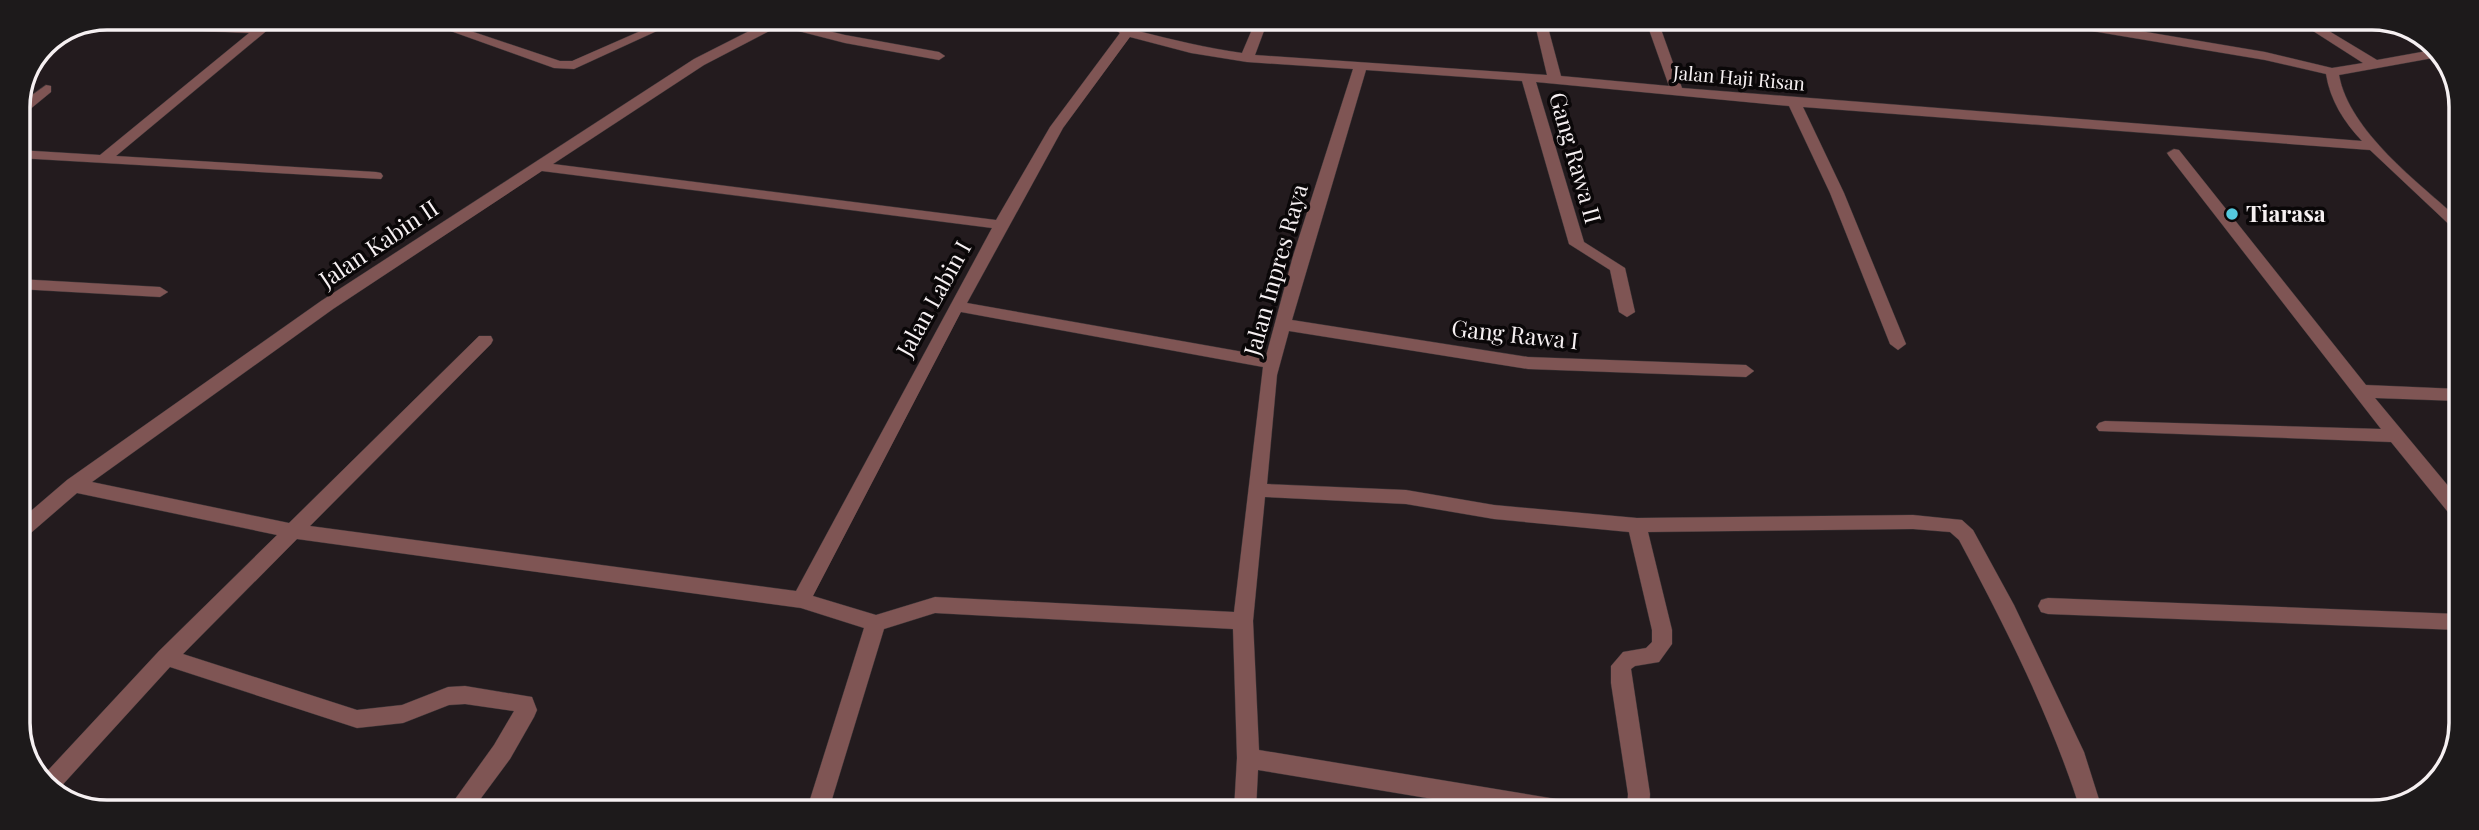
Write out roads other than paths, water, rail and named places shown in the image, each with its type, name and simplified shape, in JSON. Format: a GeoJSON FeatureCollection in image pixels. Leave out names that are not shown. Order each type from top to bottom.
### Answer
{"type":"FeatureCollection","features":[{"type":"Feature","properties":{"kind":"street"},"geometry":{"type":"LineString","coordinates":[[102,160],[259,30]]}},
{"type":"Feature","properties":{"kind":"street"},"geometry":{"type":"LineString","coordinates":[[455,30],[559,65],[574,65],[652,30]]}},
{"type":"Feature","properties":{"kind":"street","name":"Jalan Kabin II"},"geometry":{"type":"LineString","coordinates":[[30,523],[74,485],[327,305],[699,62],[761,30]]}},
{"type":"Feature","properties":{"kind":"street"},"geometry":{"type":"LineString","coordinates":[[814,30],[845,39],[939,56]]}},
{"type":"Feature","properties":{"kind":"street","name":"Jalan Haji Risan"},"geometry":{"type":"LineString","coordinates":[[1124,30],[1191,49],[1247,58],[1555,79],[1794,102],[2373,146]]}},
{"type":"Feature","properties":{"kind":"street"},"geometry":{"type":"LineString","coordinates":[[1247,58],[1258,30]]}},
{"type":"Feature","properties":{"kind":"street"},"geometry":{"type":"LineString","coordinates":[[1543,30],[1555,79]]}},
{"type":"Feature","properties":{"kind":"street"},"geometry":{"type":"LineString","coordinates":[[1655,30],[1677,92]]}},
{"type":"Feature","properties":{"kind":"street"},"geometry":{"type":"LineString","coordinates":[[2110,30],[2265,56],[2332,72],[2429,54]]}},
{"type":"Feature","properties":{"kind":"street"},"geometry":{"type":"LineString","coordinates":[[2318,30],[2373,63]]}},
{"type":"Feature","properties":{"kind":"street","name":"Jalan Labin I"},"geometry":{"type":"LineString","coordinates":[[801,600],[956,306],[1057,127],[1127,32]]}},
{"type":"Feature","properties":{"kind":"street","name":"Jalan Inpres Raya"},"geometry":{"type":"LineString","coordinates":[[1246,800],[1248,758],[1243,621],[1271,363],[1360,67]]}},
{"type":"Feature","properties":{"kind":"street"},"geometry":{"type":"LineString","coordinates":[[2332,72],[2331,80],[2338,99],[2373,146],[2449,217]]}},
{"type":"Feature","properties":{"kind":"street","name":"Gang Rawa II"},"geometry":{"type":"LineString","coordinates":[[1528,77],[1577,244],[1618,268],[1627,312]]}},
{"type":"Feature","properties":{"kind":"street"},"geometry":{"type":"LineString","coordinates":[[30,102],[46,89]]}},
{"type":"Feature","properties":{"kind":"street"},"geometry":{"type":"LineString","coordinates":[[1794,102],[1837,193],[1898,344]]}},
{"type":"Feature","properties":{"kind":"street"},"geometry":{"type":"LineString","coordinates":[[2174,153],[2449,500]]}},
{"type":"Feature","properties":{"kind":"street"},"geometry":{"type":"LineString","coordinates":[[30,155],[376,176]]}},
{"type":"Feature","properties":{"kind":"street"},"geometry":{"type":"LineString","coordinates":[[538,166],[1002,225]]}},
{"type":"Feature","properties":{"kind":"street"},"geometry":{"type":"LineString","coordinates":[[30,285],[160,292]]}},
{"type":"Feature","properties":{"kind":"street"},"geometry":{"type":"LineString","coordinates":[[956,306],[1271,363]]}},
{"type":"Feature","properties":{"kind":"street","name":"Gang Rawa I"},"geometry":{"type":"LineString","coordinates":[[1282,324],[1528,363],[1746,371]]}},
{"type":"Feature","properties":{"kind":"street"},"geometry":{"type":"LineString","coordinates":[[53,779],[166,657],[485,340]]}},
{"type":"Feature","properties":{"kind":"street"},"geometry":{"type":"LineString","coordinates":[[2360,391],[2449,395]]}},
{"type":"Feature","properties":{"kind":"street"},"geometry":{"type":"LineString","coordinates":[[2105,427],[2396,436]]}},
{"type":"Feature","properties":{"kind":"street"},"geometry":{"type":"LineString","coordinates":[[74,485],[293,531],[801,600],[876,622],[935,605],[1243,621]]}},
{"type":"Feature","properties":{"kind":"street"},"geometry":{"type":"LineString","coordinates":[[1256,490],[1406,497],[1494,512],[1637,525],[1913,522],[1955,524],[1966,535],[2010,617],[2073,752],[2087,800]]}},
{"type":"Feature","properties":{"kind":"street"},"geometry":{"type":"LineString","coordinates":[[1637,525],[1662,637],[1662,644],[1652,656],[1630,658],[1621,666],[1639,800]]}},
{"type":"Feature","properties":{"kind":"street"},"geometry":{"type":"LineString","coordinates":[[2048,606],[2449,622]]}},
{"type":"Feature","properties":{"kind":"street"},"geometry":{"type":"LineString","coordinates":[[821,800],[876,622]]}},
{"type":"Feature","properties":{"kind":"street"},"geometry":{"type":"LineString","coordinates":[[166,657],[357,719],[403,714],[448,696],[465,695],[524,703],[526,710],[502,752],[466,800]]}},
{"type":"Feature","properties":{"kind":"street"},"geometry":{"type":"LineString","coordinates":[[1248,758],[1502,800]]}},
{"type":"Feature","properties":{"kind":"place","name":"Tiarasa"},"geometry":{"type":"Point","coordinates":[2232,214]}}]}
